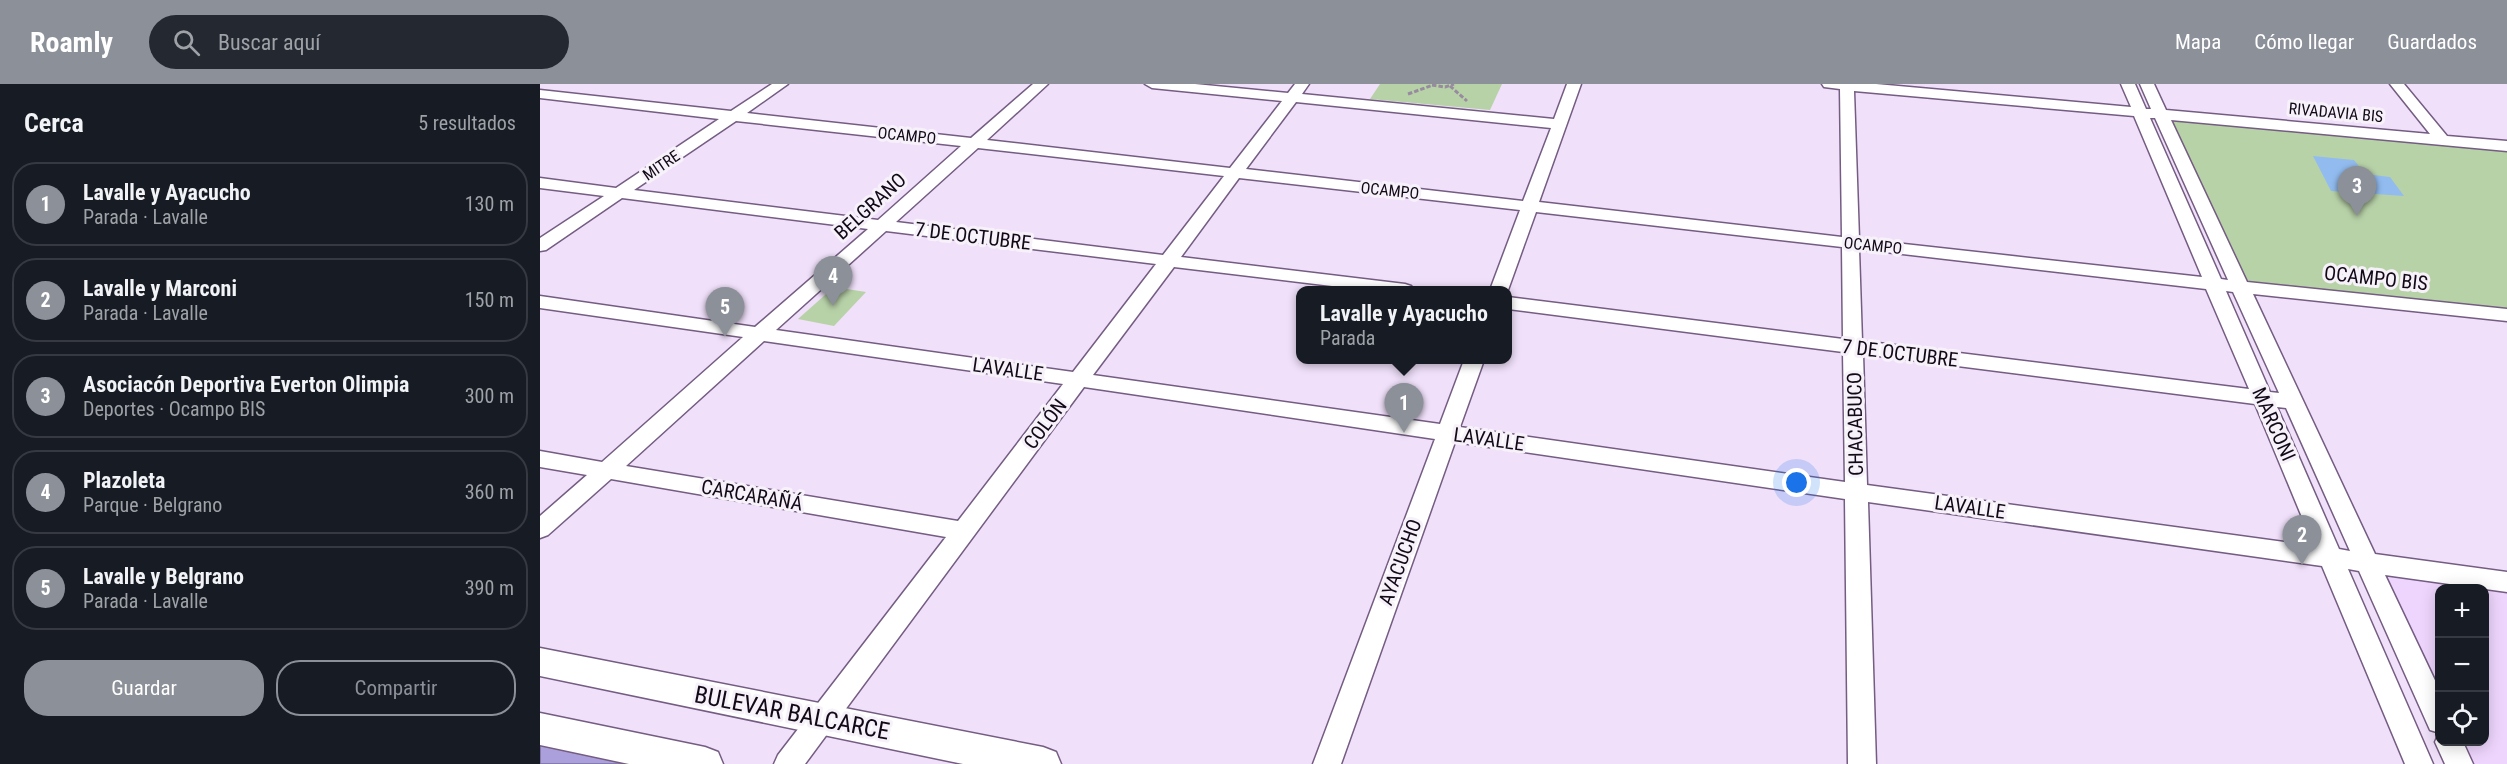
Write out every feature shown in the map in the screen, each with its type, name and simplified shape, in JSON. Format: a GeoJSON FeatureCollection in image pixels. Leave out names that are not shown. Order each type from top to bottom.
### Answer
{"type":"FeatureCollection","features":[{"type":"Feature","properties":{"kind":"main road","name":"BULEVAR BALCARCE"},"geometry":{"type":"LineString","coordinates":[[540,662],[1043,764]]}},
{"type":"Feature","properties":{"kind":"main road"},"geometry":{"type":"LineString","coordinates":[[540,729],[705,764]]}},
{"type":"Feature","properties":{"kind":"street","name":"MITRE"},"geometry":{"type":"LineString","coordinates":[[540,246],[782,84]]}},
{"type":"Feature","properties":{"kind":"street","name":"BELGRANO"},"geometry":{"type":"LineString","coordinates":[[540,529],[1041,84]]}},
{"type":"Feature","properties":{"kind":"street"},"geometry":{"type":"LineString","coordinates":[[1152,84],[1297,91],[1559,124]]}},
{"type":"Feature","properties":{"kind":"street"},"geometry":{"type":"LineString","coordinates":[[1501,286],[1574,84]]}},
{"type":"Feature","properties":{"kind":"street","name":"MARCONI"},"geometry":{"type":"LineString","coordinates":[[2128,84],[2212,283],[2332,556],[2418,764]]}},
{"type":"Feature","properties":{"kind":"street","name":"MARCONI"},"geometry":{"type":"LineString","coordinates":[[2147,84],[2435,712]]}},
{"type":"Feature","properties":{"kind":"street"},"geometry":{"type":"LineString","coordinates":[[2397,84],[2442,140]]}},
{"type":"Feature","properties":{"kind":"street","name":"RIVADAVIA BIS"},"geometry":{"type":"LineString","coordinates":[[1841,85],[2507,146]]}},
{"type":"Feature","properties":{"kind":"street","name":"CHACABUCO"},"geometry":{"type":"LineString","coordinates":[[1841,85],[1851,243],[1862,764]]}},
{"type":"Feature","properties":{"kind":"street","name":"COLÓN"},"geometry":{"type":"LineString","coordinates":[[788,764],[1297,91]]}},
{"type":"Feature","properties":{"kind":"street","name":"OCAMPO"},"geometry":{"type":"LineString","coordinates":[[540,94],[2240,287]]}},
{"type":"Feature","properties":{"kind":"street","name":"7 DE OCTUBRE"},"geometry":{"type":"LineString","coordinates":[[540,183],[1366,286]]}},
{"type":"Feature","properties":{"kind":"street","name":"OCAMPO BIS"},"geometry":{"type":"LineString","coordinates":[[2240,287],[2507,315]]}},
{"type":"Feature","properties":{"kind":"street","name":"LAVALLE"},"geometry":{"type":"LineString","coordinates":[[540,302],[1856,492],[2507,582]]}},
{"type":"Feature","properties":{"kind":"street","name":"7 DE OCTUBRE"},"geometry":{"type":"LineString","coordinates":[[1512,304],[2293,402]]}},
{"type":"Feature","properties":{"kind":"street","name":"AYACUCHO"},"geometry":{"type":"LineString","coordinates":[[1327,764],[1473,364]]}},
{"type":"Feature","properties":{"kind":"street","name":"CARCARAÑÁ"},"geometry":{"type":"LineString","coordinates":[[540,459],[964,531]]}},
{"type":"Feature","properties":{"kind":"street"},"geometry":{"type":"LineString","coordinates":[[2451,746],[2459,764]]}},
{"type":"Feature","properties":{"kind":"path"},"geometry":{"type":"LineString","coordinates":[[1431,84],[1441,87],[1454,84]]}},
{"type":"Feature","properties":{"kind":"shaded area"},"geometry":{"type":"Polygon","coordinates":[[[2366,562],[2507,582],[2507,764],[2459,764],[2451,746],[2489,746],[2489,584],[2435,584],[2435,712],[2366,562]]]}},
{"type":"Feature","properties":{"kind":"green space"},"geometry":{"type":"Polygon","coordinates":[[[1380,84],[1502,84],[1490,110],[1370,99],[1380,84]]]}},
{"type":"Feature","properties":{"kind":"green space"},"geometry":{"type":"Polygon","coordinates":[[[2161,114],[2507,146],[2507,315],[2240,287],[2161,114]]]}},
{"type":"Feature","properties":{"kind":"green space"},"geometry":{"type":"Polygon","coordinates":[[[834,287],[866,292],[834,326],[798,319],[834,287]]]}},
{"type":"Feature","properties":{"kind":"water"},"geometry":{"type":"Polygon","coordinates":[[[2313,156],[2354,160],[2365,174],[2390,177],[2404,196],[2331,191],[2313,156]]]}},
{"type":"Feature","properties":{"kind":"building"},"geometry":{"type":"Polygon","coordinates":[[[540,736],[647,764],[540,764],[540,736]]]}},
{"type":"Feature","properties":{"kind":"place","name":"Asociacón Deportiva Everton Olimpia"},"geometry":{"type":"Point","coordinates":[2357,216]}},
{"type":"Feature","properties":{"kind":"place","name":"Plazoleta"},"geometry":{"type":"Point","coordinates":[833,306]}},
{"type":"Feature","properties":{"kind":"place","name":"Lavalle y Belgrano"},"geometry":{"type":"Point","coordinates":[725,337]}},
{"type":"Feature","properties":{"kind":"place","name":"Lavalle y Ayacucho"},"geometry":{"type":"Point","coordinates":[1404,433]}},
{"type":"Feature","properties":{"kind":"place","name":"Lavalle y Marconi"},"geometry":{"type":"Point","coordinates":[2302,565]}}]}
